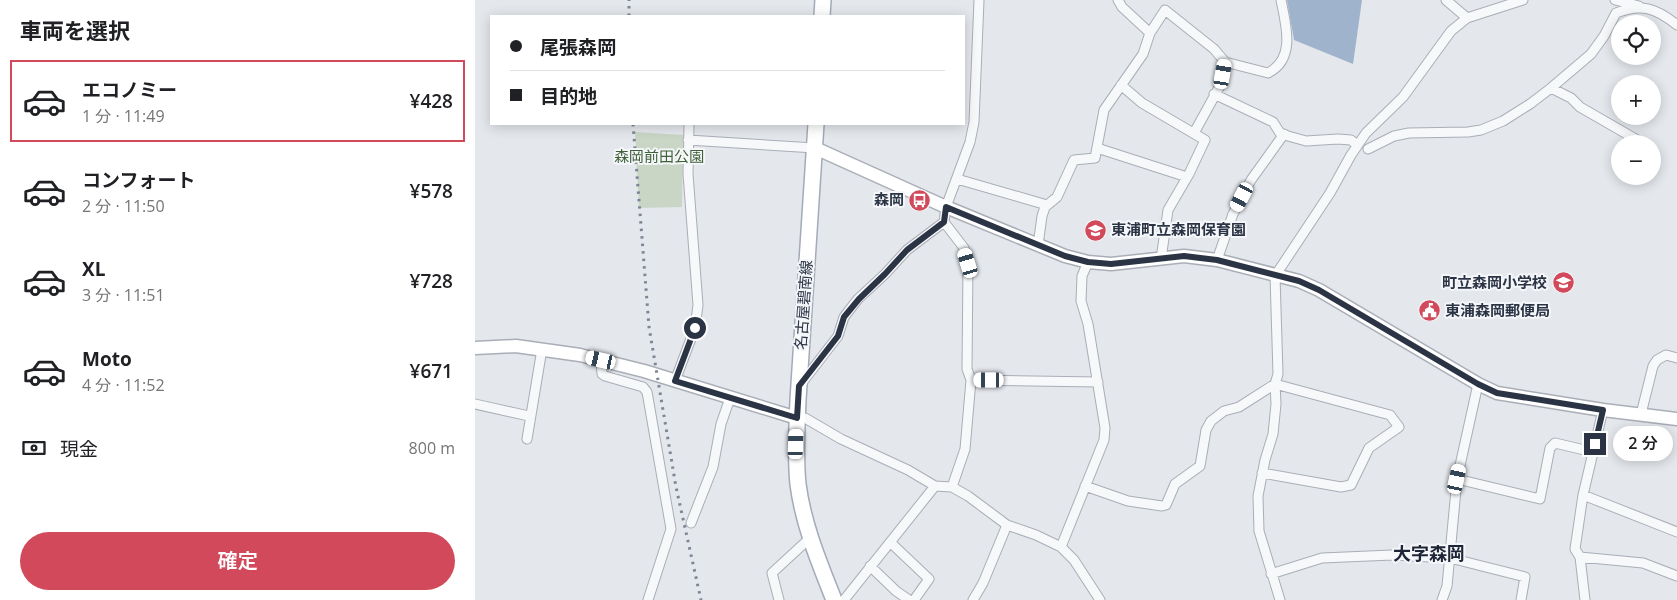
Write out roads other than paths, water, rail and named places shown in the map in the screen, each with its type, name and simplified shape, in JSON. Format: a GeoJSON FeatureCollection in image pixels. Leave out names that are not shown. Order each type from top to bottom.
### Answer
{"type":"FeatureCollection","features":[{"type":"Feature","properties":{"kind":"main road"},"geometry":{"type":"LineString","coordinates":[[822,15],[823,0]]}},
{"type":"Feature","properties":{"kind":"main road","name":"名古屋碧南線"},"geometry":{"type":"LineString","coordinates":[[816,125],[796,444],[798,484],[804,516],[834,600]]}},
{"type":"Feature","properties":{"kind":"street"},"geometry":{"type":"LineString","coordinates":[[952,486],[965,449],[971,380],[967,369],[968,263],[964,248],[944,222],[946,207],[970,142],[973,122],[979,0]]}},
{"type":"Feature","properties":{"kind":"street"},"geometry":{"type":"LineString","coordinates":[[1118,0],[1122,7],[1150,33]]}},
{"type":"Feature","properties":{"kind":"street"},"geometry":{"type":"LineString","coordinates":[[1038,245],[1042,216],[1047,205],[1057,197],[1074,160],[1095,158],[1104,110],[1143,54],[1150,33],[1165,10],[1214,49],[1225,62],[1269,73],[1278,68],[1284,59],[1287,42],[1281,0]]}},
{"type":"Feature","properties":{"kind":"street"},"geometry":{"type":"LineString","coordinates":[[1446,0],[1467,18]]}},
{"type":"Feature","properties":{"kind":"street"},"geometry":{"type":"LineString","coordinates":[[1280,600],[1259,531],[1258,496],[1262,473],[1273,434],[1276,404],[1275,384],[1278,374],[1275,276],[1315,217],[1357,145],[1366,133],[1403,97],[1451,31],[1467,18],[1523,0]]}},
{"type":"Feature","properties":{"kind":"street"},"geometry":{"type":"LineString","coordinates":[[1615,0],[1659,12],[1677,26]]}},
{"type":"Feature","properties":{"kind":"street"},"geometry":{"type":"LineString","coordinates":[[1368,149],[1394,136],[1409,133],[1481,130],[1509,117],[1551,88],[1591,54],[1599,44],[1616,13],[1640,6]]}},
{"type":"Feature","properties":{"kind":"street"},"geometry":{"type":"LineString","coordinates":[[1193,133],[1221,84],[1225,62]]}},
{"type":"Feature","properties":{"kind":"street"},"geometry":{"type":"LineString","coordinates":[[1121,85],[1142,103],[1205,140],[1168,210],[1161,259]]}},
{"type":"Feature","properties":{"kind":"street"},"geometry":{"type":"LineString","coordinates":[[1551,88],[1571,98],[1579,107],[1628,135]]}},
{"type":"Feature","properties":{"kind":"street"},"geometry":{"type":"LineString","coordinates":[[1214,94],[1273,122],[1280,133],[1306,141],[1351,140],[1357,145]]}},
{"type":"Feature","properties":{"kind":"street"},"geometry":{"type":"LineString","coordinates":[[675,381],[695,328],[698,305],[688,174],[689,125]]}},
{"type":"Feature","properties":{"kind":"street"},"geometry":{"type":"LineString","coordinates":[[1217,260],[1237,205],[1251,180],[1284,134]]}},
{"type":"Feature","properties":{"kind":"street"},"geometry":{"type":"LineString","coordinates":[[688,140],[815,148],[946,207],[1065,256],[1088,262],[1111,264],[1184,256],[1217,260],[1299,281],[1319,290],[1478,384],[1497,393],[1603,410],[1677,419]]}},
{"type":"Feature","properties":{"kind":"street"},"geometry":{"type":"LineString","coordinates":[[1097,148],[1187,177]]}},
{"type":"Feature","properties":{"kind":"street"},"geometry":{"type":"LineString","coordinates":[[957,179],[1047,205]]}},
{"type":"Feature","properties":{"kind":"street"},"geometry":{"type":"LineString","coordinates":[[799,386],[838,336],[844,317],[859,299],[907,250],[944,222]]}},
{"type":"Feature","properties":{"kind":"street"},"geometry":{"type":"LineString","coordinates":[[1061,547],[1104,440],[1105,428],[1098,382],[1081,301],[1082,276],[1088,262]]}},
{"type":"Feature","properties":{"kind":"street"},"geometry":{"type":"LineString","coordinates":[[475,348],[516,346],[601,360],[644,371],[797,418],[805,418],[841,439],[907,470],[935,486],[952,486],[1007,525],[1036,535],[1061,547],[1074,560],[1098,598]]}},
{"type":"Feature","properties":{"kind":"street"},"geometry":{"type":"LineString","coordinates":[[527,439],[529,416],[542,349]]}},
{"type":"Feature","properties":{"kind":"street"},"geometry":{"type":"LineString","coordinates":[[1641,414],[1653,366],[1657,360],[1666,355],[1677,358]]}},
{"type":"Feature","properties":{"kind":"street"},"geometry":{"type":"LineString","coordinates":[[601,360],[602,374],[643,387],[647,392],[671,529],[648,600]]}},
{"type":"Feature","properties":{"kind":"street"},"geometry":{"type":"LineString","coordinates":[[971,380],[1098,382]]}},
{"type":"Feature","properties":{"kind":"street"},"geometry":{"type":"LineString","coordinates":[[1085,486],[1127,501],[1166,505],[1175,484],[1200,466],[1206,430],[1211,421],[1224,411],[1239,407],[1275,384],[1391,415],[1399,427],[1369,448],[1351,485],[1341,487],[1262,473]]}},
{"type":"Feature","properties":{"kind":"street"},"geometry":{"type":"LineString","coordinates":[[1442,600],[1447,586],[1457,479],[1478,384]]}},
{"type":"Feature","properties":{"kind":"street"},"geometry":{"type":"LineString","coordinates":[[691,523],[713,468],[721,424],[730,398]]}},
{"type":"Feature","properties":{"kind":"street"},"geometry":{"type":"LineString","coordinates":[[475,404],[529,416]]}},
{"type":"Feature","properties":{"kind":"street"},"geometry":{"type":"LineString","coordinates":[[1585,600],[1580,557],[1575,549],[1583,494],[1603,410]]}},
{"type":"Feature","properties":{"kind":"street"},"geometry":{"type":"LineString","coordinates":[[1457,479],[1540,500],[1550,448],[1553,444],[1593,452]]}},
{"type":"Feature","properties":{"kind":"street"},"geometry":{"type":"LineString","coordinates":[[844,600],[935,486]]}},
{"type":"Feature","properties":{"kind":"street"},"geometry":{"type":"LineString","coordinates":[[1583,494],[1677,532]]}},
{"type":"Feature","properties":{"kind":"street"},"geometry":{"type":"LineString","coordinates":[[973,600],[983,583],[1007,525]]}},
{"type":"Feature","properties":{"kind":"street"},"geometry":{"type":"LineString","coordinates":[[779,600],[772,573],[811,537]]}},
{"type":"Feature","properties":{"kind":"street"},"geometry":{"type":"LineString","coordinates":[[890,542],[929,579],[914,600]]}},
{"type":"Feature","properties":{"kind":"street"},"geometry":{"type":"LineString","coordinates":[[1271,574],[1322,558],[1391,555],[1449,558],[1525,577],[1521,600]]}},
{"type":"Feature","properties":{"kind":"street"},"geometry":{"type":"LineString","coordinates":[[1580,557],[1643,563],[1677,576]]}},
{"type":"Feature","properties":{"kind":"street"},"geometry":{"type":"LineString","coordinates":[[870,566],[896,591],[909,600]]}},
{"type":"Feature","properties":{"kind":"water"},"geometry":{"type":"Polygon","coordinates":[[[1287,0],[1362,0],[1353,64],[1294,40],[1287,0]]]}},
{"type":"Feature","properties":{"kind":"railway"},"geometry":{"type":"LineString","coordinates":[[629,0],[629,15]]}},
{"type":"Feature","properties":{"kind":"railway"},"geometry":{"type":"LineString","coordinates":[[633,125],[649,327],[676,487],[701,600]]}},
{"type":"Feature","properties":{"kind":"place","name":"森岡"},"geometry":{"type":"Point","coordinates":[920,200]}},
{"type":"Feature","properties":{"kind":"place","name":"東浦町立森岡保育園"},"geometry":{"type":"Point","coordinates":[1095,230]}},
{"type":"Feature","properties":{"kind":"place","name":"町立森岡小学校"},"geometry":{"type":"Point","coordinates":[1563,283]}},
{"type":"Feature","properties":{"kind":"place","name":"東浦森岡郵便局"},"geometry":{"type":"Point","coordinates":[1429,311]}},
{"type":"Feature","properties":{"kind":"district","name":"大字森岡"},"geometry":{"type":"Point","coordinates":[1429,554]}},
{"type":"Feature","properties":{"kind":"park label","name":"森岡前田公園"},"geometry":{"type":"Point","coordinates":[659,157]}}]}
